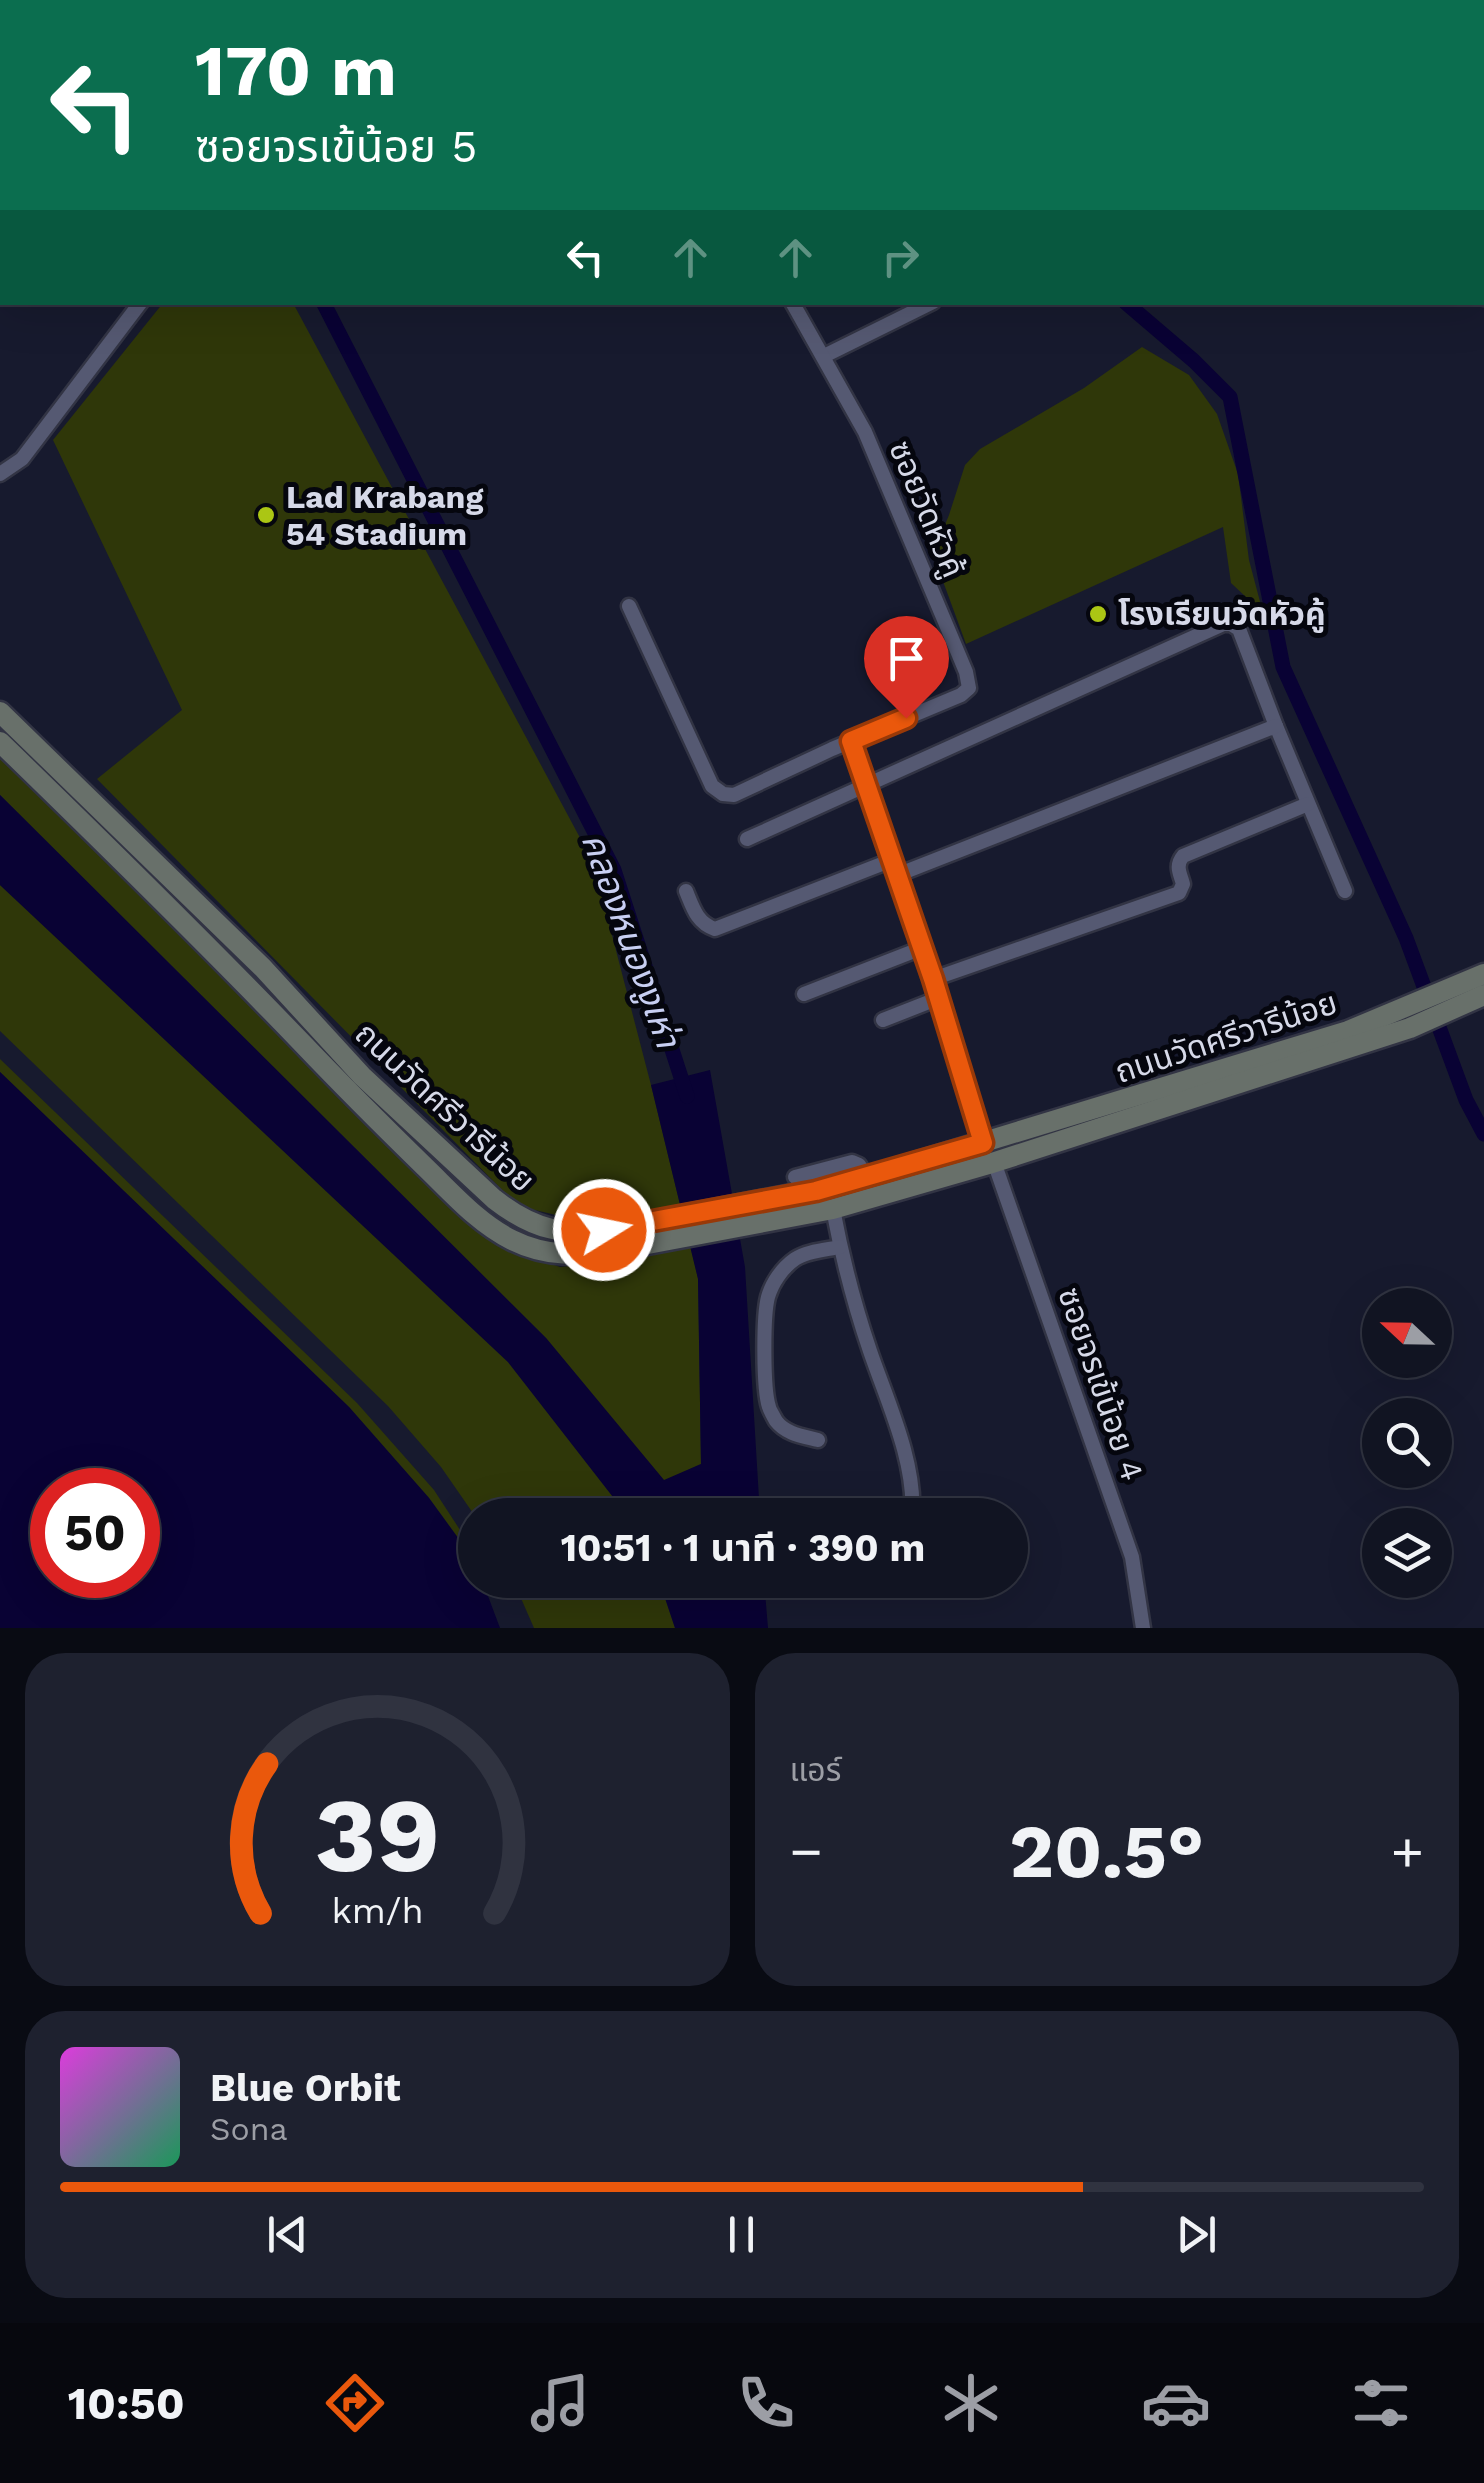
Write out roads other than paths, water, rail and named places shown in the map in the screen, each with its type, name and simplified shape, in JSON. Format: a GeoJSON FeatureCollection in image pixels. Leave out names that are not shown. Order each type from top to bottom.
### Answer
{"type":"FeatureCollection","features":[{"type":"Feature","properties":{"kind":"main road","name":"ถนนวัดศรีวารีน้อย"},"geometry":{"type":"LineString","coordinates":[[0,712],[263,968],[354,1068],[494,1199],[513,1214],[560,1232],[581,1233],[824,1204],[868,1178],[1348,1031],[1442,1014],[1484,995]]}},
{"type":"Feature","properties":{"kind":"main road","name":"ถนนวัดศรีวารีน้อย"},"geometry":{"type":"LineString","coordinates":[[0,742],[195,932],[348,1092],[463,1204],[515,1242],[559,1255],[584,1256],[616,1250],[994,1162],[1404,1019],[1458,985],[1484,974]]}},
{"type":"Feature","properties":{"kind":"main road"},"geometry":{"type":"LineString","coordinates":[[983,1143],[994,1162]]}},
{"type":"Feature","properties":{"kind":"street"},"geometry":{"type":"LineString","coordinates":[[0,474],[22,459],[139,305]]}},
{"type":"Feature","properties":{"kind":"street","name":"ซอยวัดหัวคู้"},"geometry":{"type":"LineString","coordinates":[[629,606],[712,786],[734,795],[961,695],[969,688],[966,672],[865,432],[794,305]]}},
{"type":"Feature","properties":{"kind":"street"},"geometry":{"type":"LineString","coordinates":[[824,356],[927,305]]}},
{"type":"Feature","properties":{"kind":"street"},"geometry":{"type":"LineString","coordinates":[[747,839],[1223,624],[1231,624],[1239,630],[1345,891]]}},
{"type":"Feature","properties":{"kind":"street"},"geometry":{"type":"LineString","coordinates":[[686,891],[699,920],[716,929],[895,868],[1276,726]]}},
{"type":"Feature","properties":{"kind":"street"},"geometry":{"type":"LineString","coordinates":[[851,741],[933,979],[983,1143]]}},
{"type":"Feature","properties":{"kind":"street"},"geometry":{"type":"LineString","coordinates":[[933,979],[1179,893],[1184,884],[1178,868],[1184,856],[1308,804]]}},
{"type":"Feature","properties":{"kind":"street"},"geometry":{"type":"LineString","coordinates":[[804,994],[922,948]]}},
{"type":"Feature","properties":{"kind":"street"},"geometry":{"type":"LineString","coordinates":[[883,1020],[939,998]]}},
{"type":"Feature","properties":{"kind":"street"},"geometry":{"type":"LineString","coordinates":[[795,1177],[852,1162],[868,1178]]}},
{"type":"Feature","properties":{"kind":"street","name":"ซอยจรเข้น้อย 4"},"geometry":{"type":"LineString","coordinates":[[994,1162],[1132,1557],[1143,1628]]}},
{"type":"Feature","properties":{"kind":"street"},"geometry":{"type":"LineString","coordinates":[[824,1204],[910,1469],[911,1498]]}},
{"type":"Feature","properties":{"kind":"street"},"geometry":{"type":"LineString","coordinates":[[818,1440],[790,1433],[769,1408],[765,1308],[778,1275],[792,1260],[840,1247]]}},
{"type":"Feature","properties":{"kind":"waterway","name":"คลองหนองงูเห่า"},"geometry":{"type":"LineString","coordinates":[[325,305],[614,870],[687,1096]]}},
{"type":"Feature","properties":{"kind":"waterway"},"geometry":{"type":"LineString","coordinates":[[1129,305],[1230,397],[1283,667],[1406,938],[1466,1100],[1484,1134]]}},
{"type":"Feature","properties":{"kind":"place","name":"Lad Krabang 54 Stadium"},"geometry":{"type":"Point","coordinates":[266,515]}},
{"type":"Feature","properties":{"kind":"place","name":"โรงเรียนวัดหัวคู้"},"geometry":{"type":"Point","coordinates":[1098,614]}}]}
